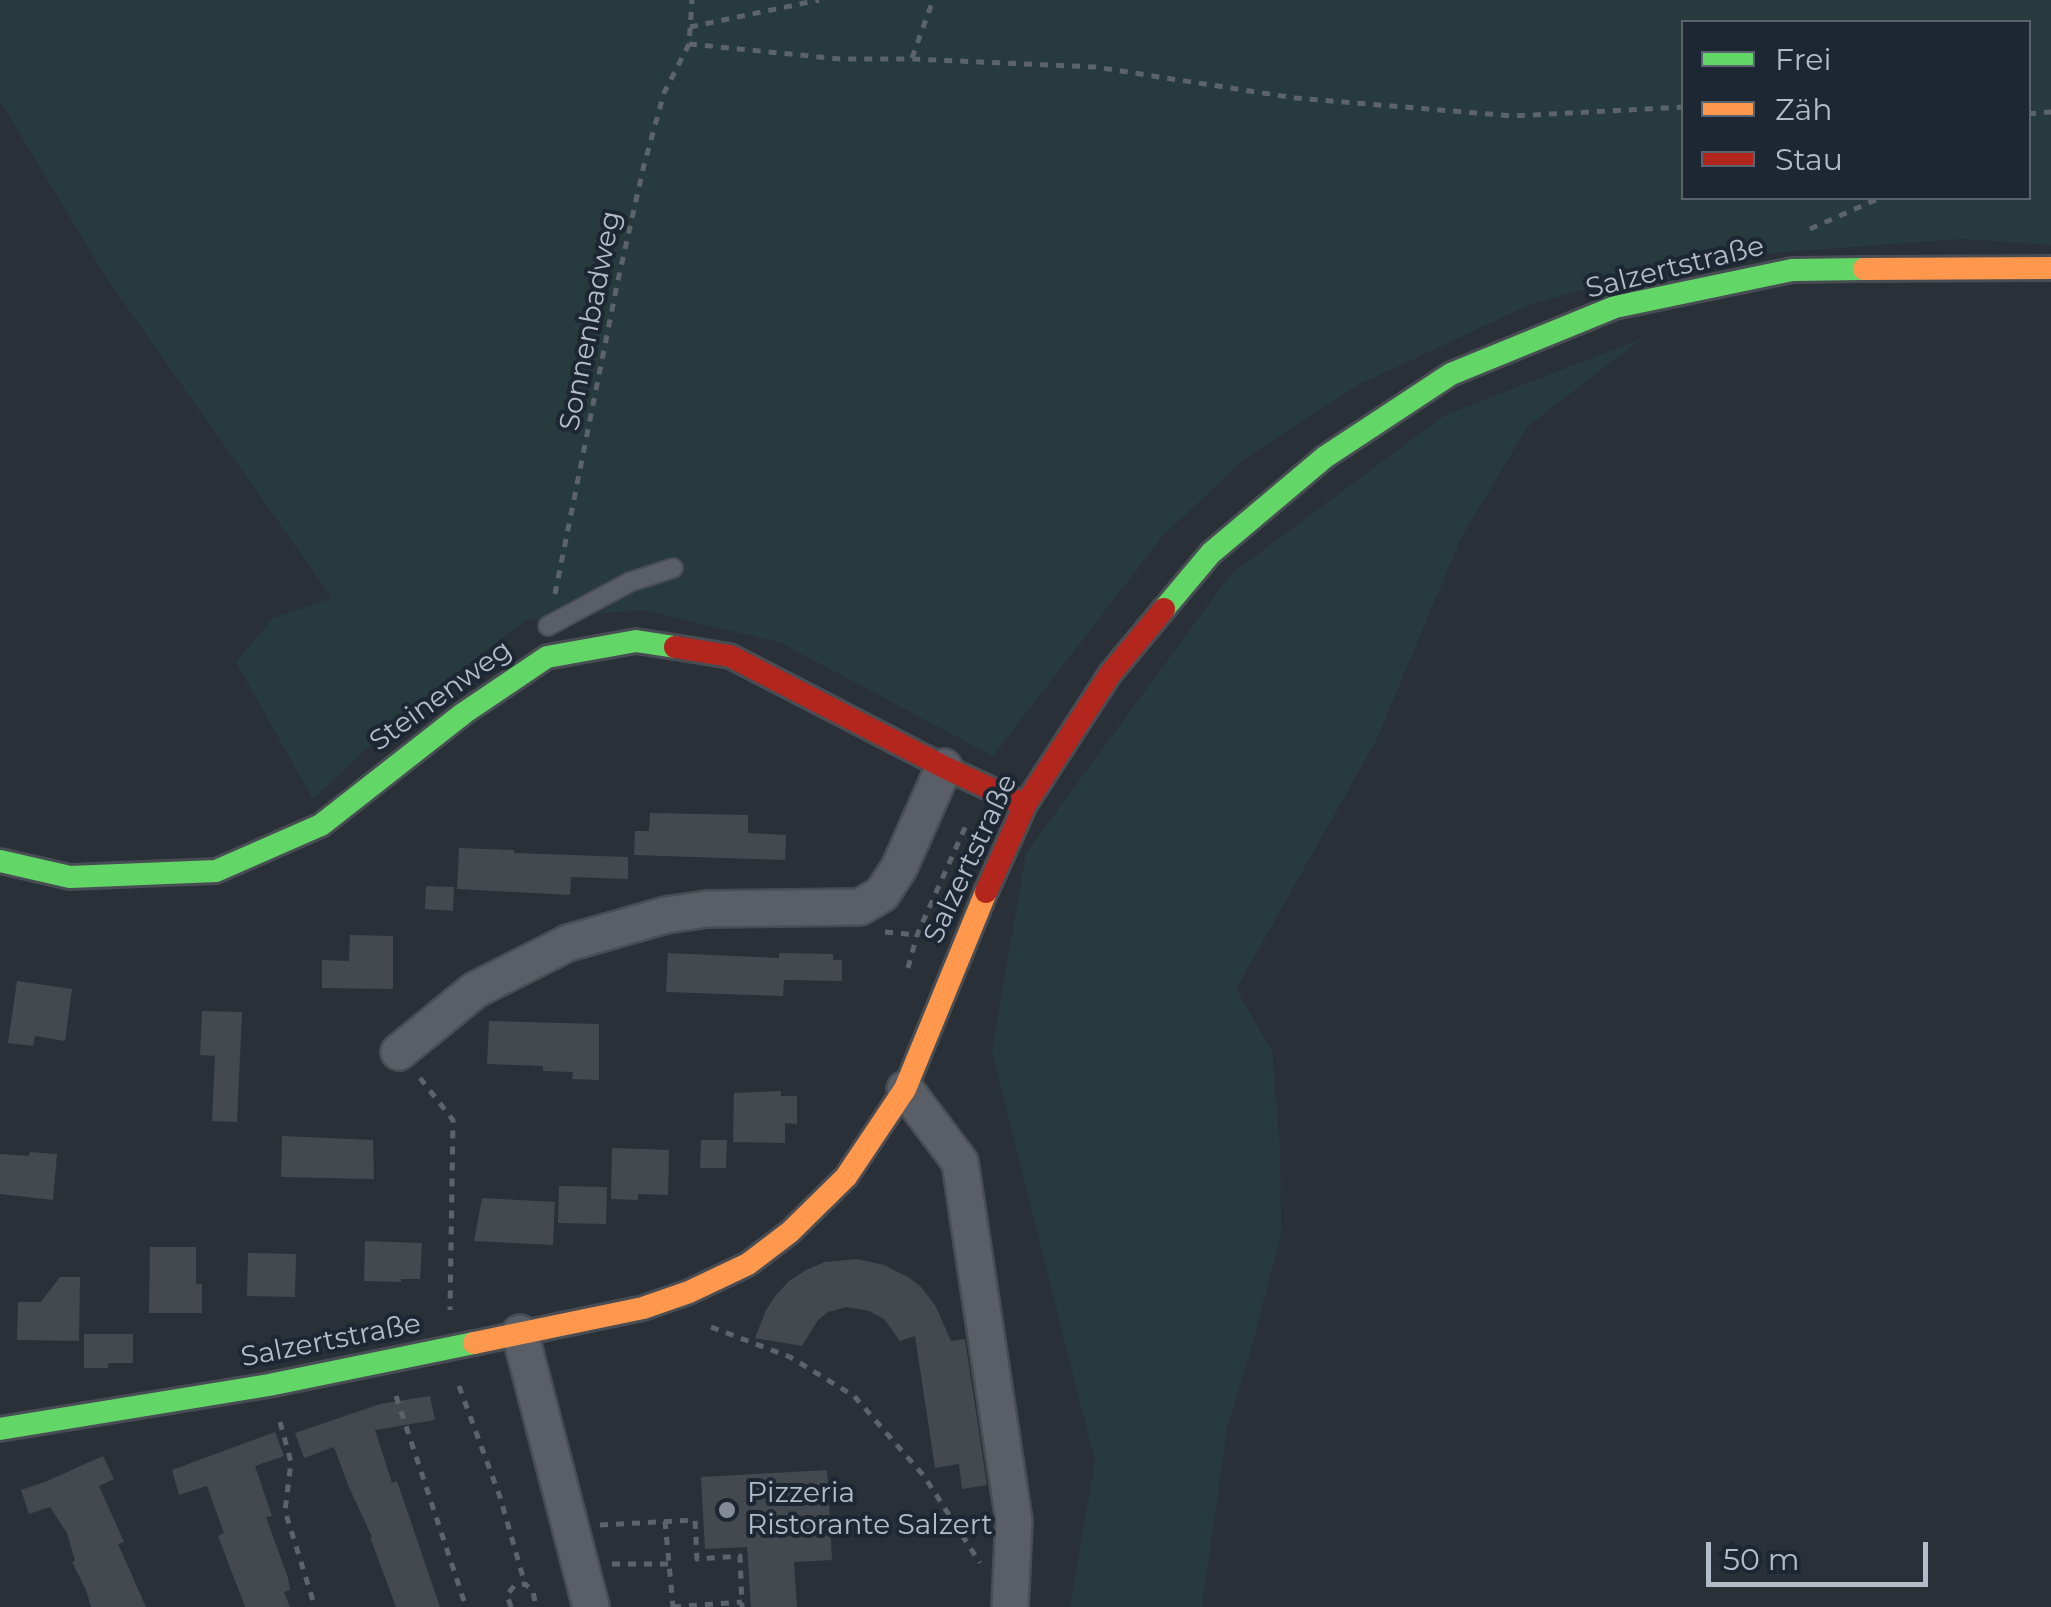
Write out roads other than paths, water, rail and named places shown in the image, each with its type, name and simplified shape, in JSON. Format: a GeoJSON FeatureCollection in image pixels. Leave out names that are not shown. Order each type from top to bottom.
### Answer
{"type":"FeatureCollection","features":[{"type":"Feature","properties":{"kind":"street","name":"Salzertstraße"},"geometry":{"type":"LineString","coordinates":[[0,1428],[270,1385],[643,1308],[748,1264],[790,1232],[846,1177],[905,1089],[1025,804],[1110,674],[1210,553],[1325,457],[1451,374],[1615,307],[1792,270],[2051,268]]}},
{"type":"Feature","properties":{"kind":"street","name":"Steinenweg"},"geometry":{"type":"LineString","coordinates":[[0,861],[70,877],[216,871],[320,825],[464,712],[546,656],[636,642],[730,656],[1025,804]]}},
{"type":"Feature","properties":{"kind":"street"},"geometry":{"type":"LineString","coordinates":[[399,1052],[475,990],[568,943],[666,915],[707,908],[860,907],[882,894],[900,868],[944,766]]}},
{"type":"Feature","properties":{"kind":"street"},"geometry":{"type":"LineString","coordinates":[[905,1089],[960,1162],[1014,1521],[1010,1607]]}},
{"type":"Feature","properties":{"kind":"street"},"geometry":{"type":"LineString","coordinates":[[520,1333],[590,1607]]}},
{"type":"Feature","properties":{"kind":"lane"},"geometry":{"type":"LineString","coordinates":[[548,626],[630,582],[673,568]]}},
{"type":"Feature","properties":{"kind":"place","name":"Pizzeria Ristorante Salzert"},"geometry":{"type":"Point","coordinates":[727,1510]}}]}
